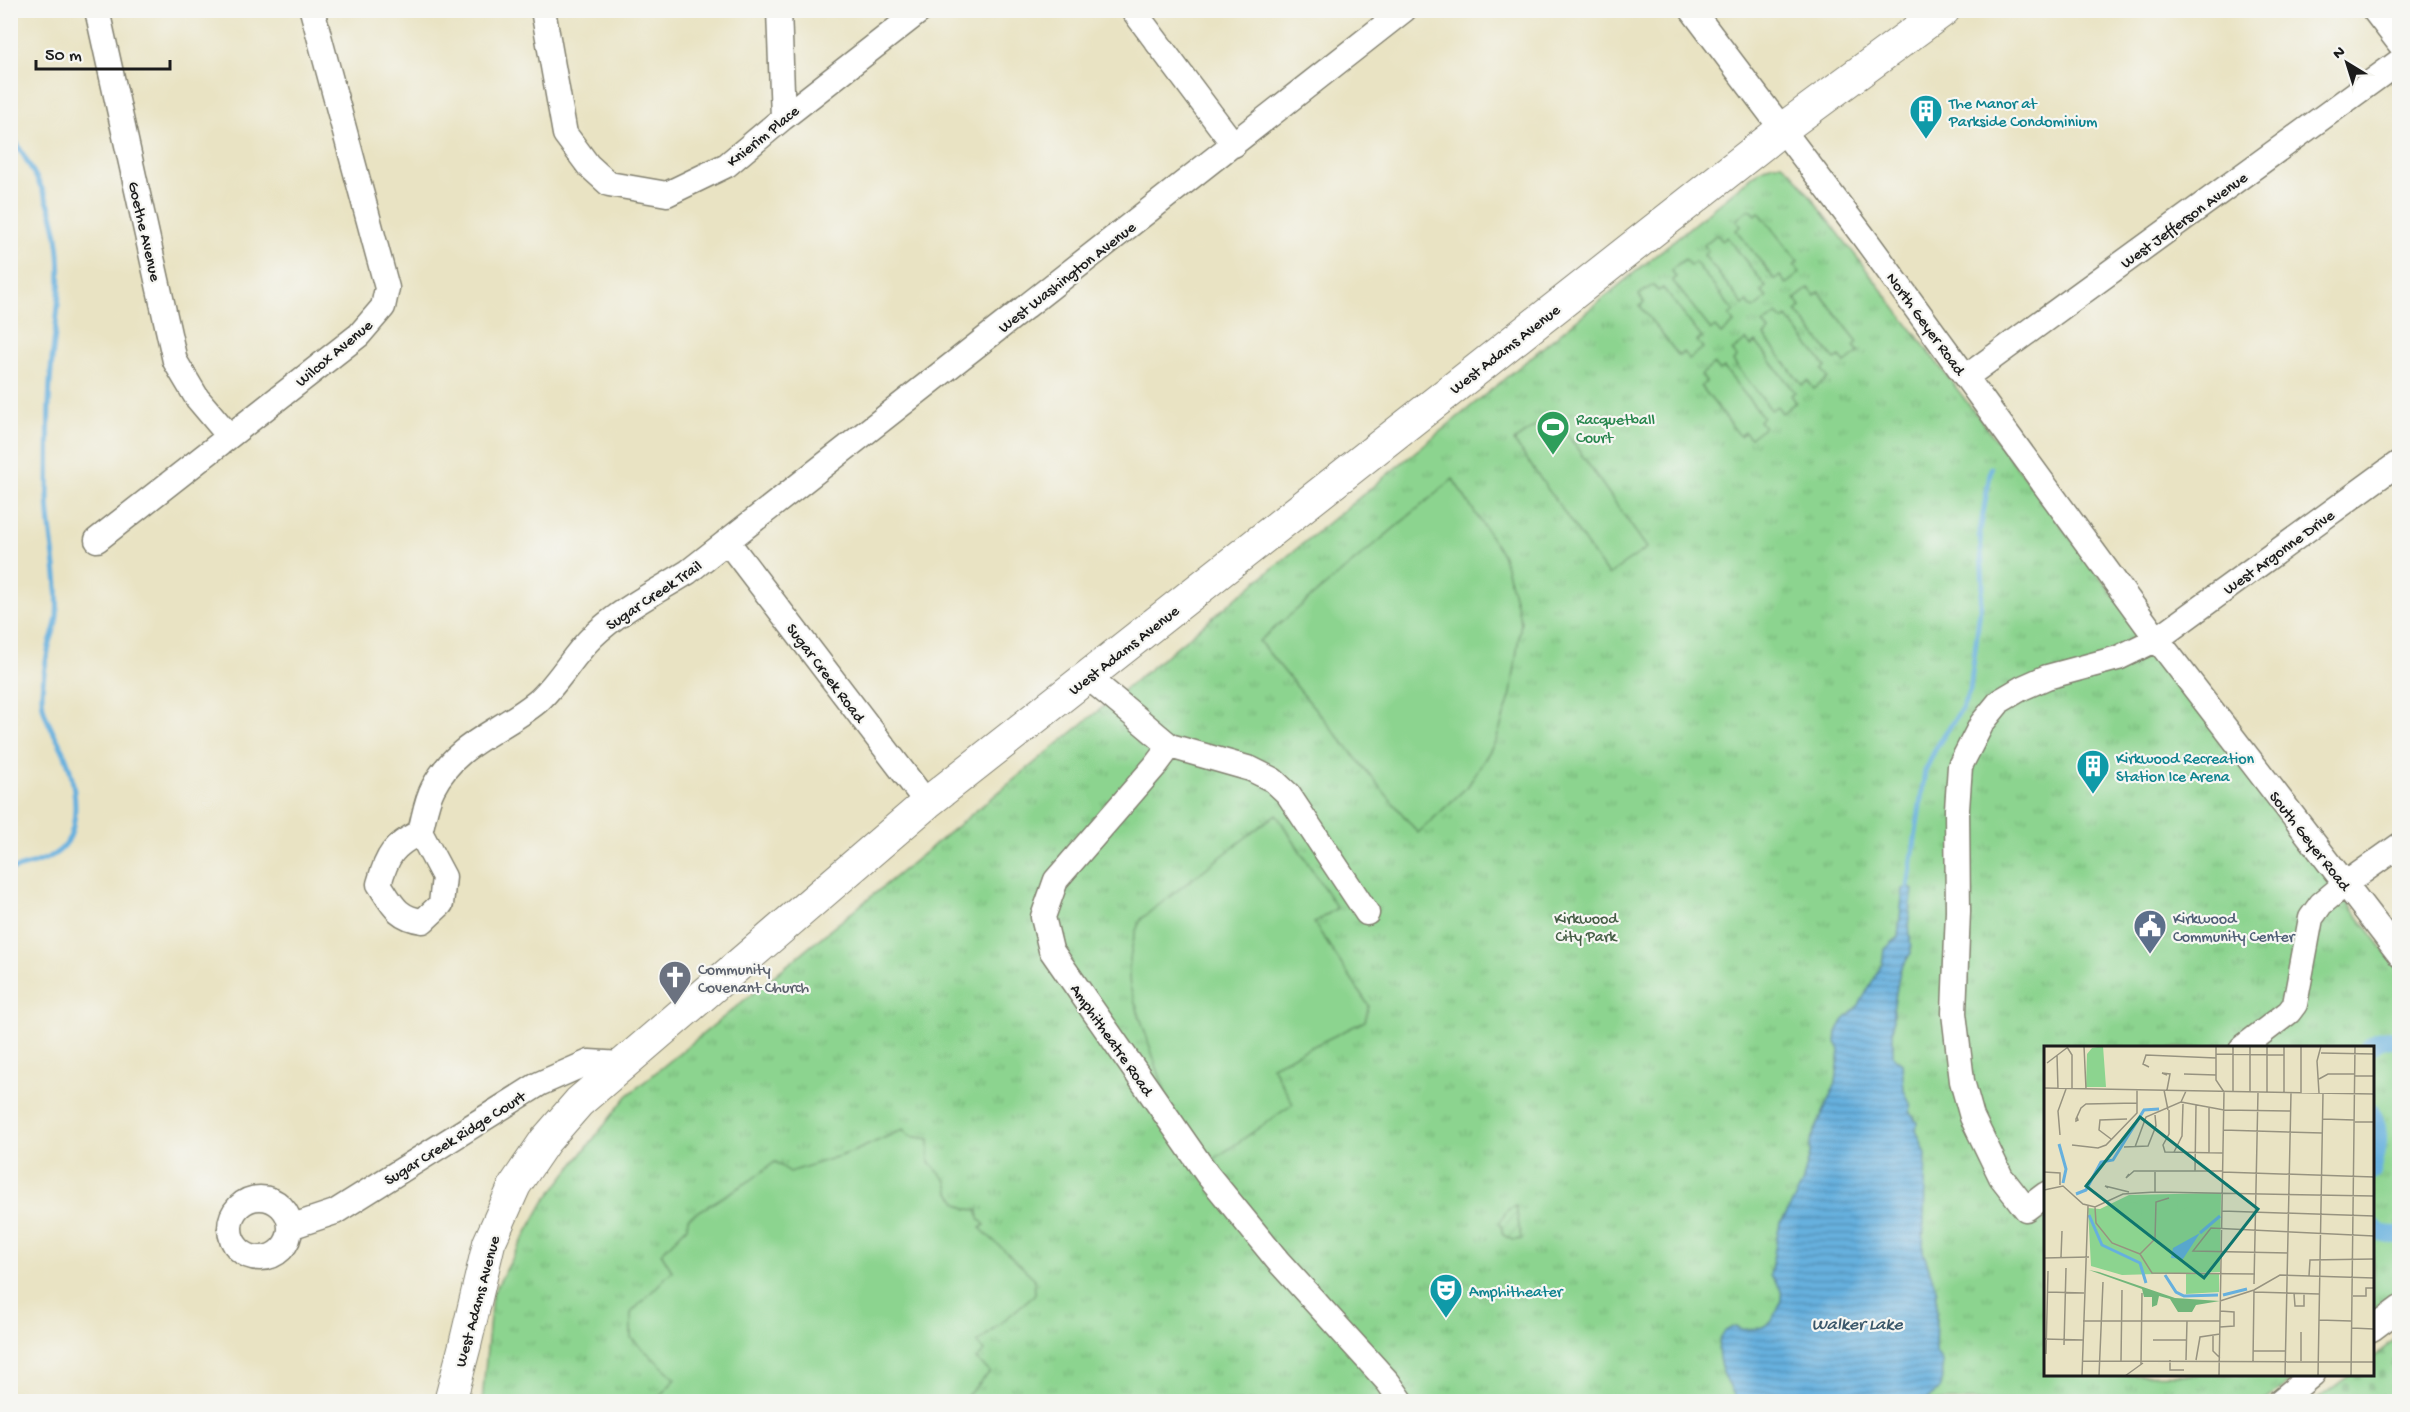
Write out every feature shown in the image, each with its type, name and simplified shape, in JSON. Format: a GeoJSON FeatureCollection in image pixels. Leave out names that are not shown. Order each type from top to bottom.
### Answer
{"type":"FeatureCollection","features":[{"type":"Feature","properties":{"kind":"main road","name":"West Adams Avenue"},"geometry":{"type":"LineString","coordinates":[[450,1401],[489,1243],[516,1185],[545,1141],[579,1102],[927,803],[1781,130],[1944,10]]}},
{"type":"Feature","properties":{"kind":"street","name":"Goethe Avenue"},"geometry":{"type":"LineString","coordinates":[[97,10],[175,361],[197,398],[229,436]]}},
{"type":"Feature","properties":{"kind":"street","name":"Wilcox Avenue"},"geometry":{"type":"LineString","coordinates":[[97,540],[359,335],[383,308],[387,288],[312,10]]}},
{"type":"Feature","properties":{"kind":"street","name":"Knierim Place"},"geometry":{"type":"LineString","coordinates":[[543,10],[565,134],[588,165],[609,184],[666,194],[727,165],[921,10]]}},
{"type":"Feature","properties":{"kind":"street"},"geometry":{"type":"LineString","coordinates":[[779,10],[783,118]]}},
{"type":"Feature","properties":{"kind":"street"},"geometry":{"type":"LineString","coordinates":[[1133,10],[1234,145]]}},
{"type":"Feature","properties":{"kind":"street","name":"West Washington Avenue"},"geometry":{"type":"LineString","coordinates":[[727,541],[1404,10]]}},
{"type":"Feature","properties":{"kind":"street","name":"North Geyer Road"},"geometry":{"type":"LineString","coordinates":[[1692,10],[1863,236],[2157,639]]}},
{"type":"Feature","properties":{"kind":"street"},"geometry":{"type":"LineString","coordinates":[[2374,10],[2400,44]]}},
{"type":"Feature","properties":{"kind":"street","name":"West Jefferson Avenue"},"geometry":{"type":"LineString","coordinates":[[1966,378],[2400,61]]}},
{"type":"Feature","properties":{"kind":"street","name":"West Argonne Drive"},"geometry":{"type":"LineString","coordinates":[[2044,1196],[2026,1209],[2001,1177],[1972,1117],[1962,1081],[1954,1013],[1958,911],[1957,809],[1960,765],[1982,723],[2000,701],[2047,677],[2118,658],[2157,639],[2400,462]]}},
{"type":"Feature","properties":{"kind":"street","name":"Sugar Creek Road"},"geometry":{"type":"LineString","coordinates":[[727,541],[927,803]]}},
{"type":"Feature","properties":{"kind":"street","name":"Sugar Creek Trail"},"geometry":{"type":"LineString","coordinates":[[420,832],[432,789],[457,755],[537,701],[607,622],[688,572],[727,541]]}},
{"type":"Feature","properties":{"kind":"street","name":"South Geyer Road"},"geometry":{"type":"LineString","coordinates":[[2157,639],[2400,955]]}},
{"type":"Feature","properties":{"kind":"street"},"geometry":{"type":"LineString","coordinates":[[1088,677],[1170,746],[1251,769],[1273,780],[1288,794],[1367,913]]}},
{"type":"Feature","properties":{"kind":"street","name":"Amphitheatre Road"},"geometry":{"type":"LineString","coordinates":[[1170,746],[1056,880],[1043,917],[1051,950],[1207,1174],[1271,1252],[1388,1382],[1402,1401]]}},
{"type":"Feature","properties":{"kind":"street"},"geometry":{"type":"LineString","coordinates":[[2243,1046],[2295,1005],[2311,918],[2321,904],[2400,845]]}},
{"type":"Feature","properties":{"kind":"street","name":"Sugar Creek Ridge Court"},"geometry":{"type":"LineString","coordinates":[[290,1227],[335,1212],[538,1084],[589,1062],[622,1064]]}},
{"type":"Feature","properties":{"kind":"street"},"geometry":{"type":"LineString","coordinates":[[2374,1328],[2400,1308]]}},
{"type":"Feature","properties":{"kind":"street"},"geometry":{"type":"LineString","coordinates":[[2278,1401],[2310,1376]]}},
{"type":"Feature","properties":{"kind":"green space","name":"Kirkwood City Park"},"geometry":{"type":"Polygon","coordinates":[[[1772,164],[1782,164],[1792,172],[2399,970],[2399,1296],[2374,1317],[2374,1046],[2044,1046],[2044,1376],[2299,1376],[2265,1401],[482,1402],[492,1295],[544,1202],[627,1096],[1760,170],[1772,164]]]}},
{"type":"Feature","properties":{"kind":"green space"},"geometry":{"type":"Polygon","coordinates":[[[1749,209],[1755,215],[1759,212],[1798,262],[1794,266],[1800,273],[1786,284],[1780,276],[1775,280],[1736,230],[1741,226],[1736,220],[1749,209]]]}},
{"type":"Feature","properties":{"kind":"green space"},"geometry":{"type":"Polygon","coordinates":[[[1717,234],[1722,241],[1727,237],[1766,287],[1761,291],[1767,298],[1753,309],[1747,302],[1743,305],[1704,255],[1708,251],[1704,245],[1717,234]]]}},
{"type":"Feature","properties":{"kind":"green space"},"geometry":{"type":"Polygon","coordinates":[[[1685,259],[1690,266],[1695,262],[1734,312],[1729,316],[1734,323],[1721,334],[1715,327],[1711,330],[1672,280],[1676,277],[1671,270],[1685,259]]]}},
{"type":"Feature","properties":{"kind":"green space"},"geometry":{"type":"Polygon","coordinates":[[[1653,285],[1658,291],[1663,288],[1702,338],[1697,341],[1703,348],[1689,359],[1683,352],[1679,356],[1640,306],[1644,302],[1639,295],[1653,285]]]}},
{"type":"Feature","properties":{"kind":"green space"},"geometry":{"type":"Polygon","coordinates":[[[1809,288],[1815,296],[1819,292],[1858,342],[1854,346],[1859,352],[1845,363],[1840,357],[1835,360],[1796,311],[1801,307],[1795,299],[1809,288]]]}},
{"type":"Feature","properties":{"kind":"green space"},"geometry":{"type":"Polygon","coordinates":[[[1777,314],[1783,320],[1787,317],[1826,367],[1822,370],[1828,378],[1814,389],[1808,381],[1802,385],[1764,336],[1769,331],[1763,324],[1777,314]]]}},
{"type":"Feature","properties":{"kind":"green space"},"geometry":{"type":"Polygon","coordinates":[[[1746,340],[1751,346],[1756,342],[1795,392],[1791,395],[1796,402],[1782,413],[1777,406],[1771,410],[1733,361],[1737,357],[1732,351],[1746,340]]]}},
{"type":"Feature","properties":{"kind":"green space"},"geometry":{"type":"Polygon","coordinates":[[[1714,364],[1720,371],[1724,368],[1763,417],[1759,421],[1764,427],[1750,438],[1745,432],[1740,436],[1701,386],[1706,382],[1701,375],[1714,364]]]}},
{"type":"Feature","properties":{"kind":"green space"},"geometry":{"type":"Polygon","coordinates":[[[1553,414],[1647,548],[1608,575],[1514,441],[1553,414]]]}},
{"type":"Feature","properties":{"kind":"green space"},"geometry":{"type":"Polygon","coordinates":[[[1453,479],[1503,556],[1521,622],[1511,694],[1496,741],[1468,786],[1418,833],[1259,641],[1453,479]]]}},
{"type":"Feature","properties":{"kind":"green space"},"geometry":{"type":"Polygon","coordinates":[[[1276,814],[1337,908],[1314,923],[1369,1006],[1365,1021],[1272,1066],[1293,1104],[1210,1162],[1170,1107],[1130,987],[1131,952],[1135,933],[1142,918],[1276,814]]]}},
{"type":"Feature","properties":{"kind":"green space"},"geometry":{"type":"Polygon","coordinates":[[[904,1129],[909,1136],[929,1139],[929,1162],[947,1181],[949,1191],[958,1204],[967,1209],[978,1210],[979,1219],[985,1225],[980,1228],[1034,1278],[1035,1294],[977,1343],[985,1351],[976,1359],[990,1372],[962,1401],[655,1400],[676,1379],[631,1338],[631,1313],[672,1271],[661,1253],[687,1227],[688,1218],[751,1180],[775,1162],[790,1172],[855,1151],[904,1129]]]}},
{"type":"Feature","properties":{"kind":"green space"},"geometry":{"type":"Polygon","coordinates":[[[1516,1206],[1521,1239],[1514,1240],[1503,1235],[1500,1222],[1507,1210],[1516,1206]]]}},
{"type":"Feature","properties":{"kind":"green space"},"geometry":{"type":"Polygon","coordinates":[[[2399,1336],[2399,1401],[2315,1401],[2349,1376],[2374,1376],[2374,1356],[2399,1336]]]}},
{"type":"Feature","properties":{"kind":"water","name":"Walker Lake"},"geometry":{"type":"Polygon","coordinates":[[[1908,887],[1913,890],[1909,920],[1911,953],[1900,970],[1893,1010],[1893,1056],[1902,1063],[1904,1090],[1926,1155],[1923,1251],[1937,1291],[1935,1351],[1942,1361],[1941,1387],[1925,1401],[1739,1401],[1727,1383],[1719,1359],[1720,1338],[1726,1330],[1737,1326],[1740,1329],[1747,1329],[1759,1328],[1768,1324],[1778,1309],[1781,1291],[1770,1275],[1780,1222],[1802,1184],[1810,1154],[1810,1142],[1836,1082],[1840,1050],[1836,1042],[1837,1032],[1843,1021],[1859,1005],[1882,964],[1884,950],[1898,937],[1903,889],[1908,887]]]}},
{"type":"Feature","properties":{"kind":"waterway"},"geometry":{"type":"LineString","coordinates":[[10,132],[36,178],[52,213],[60,262],[59,298],[50,386],[48,494],[57,585],[57,616],[46,662],[42,696],[47,718],[69,768],[74,788],[75,808],[70,837],[58,852],[40,861],[10,870]]}},
{"type":"Feature","properties":{"kind":"waterway"},"geometry":{"type":"LineString","coordinates":[[1908,887],[1925,771],[1970,690],[1983,585],[1980,531],[1991,468]]}},
{"type":"Feature","properties":{"kind":"waterway"},"geometry":{"type":"LineString","coordinates":[[2371,1046],[2383,1040],[2400,1041]]}},
{"type":"Feature","properties":{"kind":"waterway"},"geometry":{"type":"LineString","coordinates":[[2374,1118],[2378,1142],[2374,1164]]}},
{"type":"Feature","properties":{"kind":"waterway"},"geometry":{"type":"LineString","coordinates":[[2374,1229],[2388,1235],[2400,1235]]}},
{"type":"Feature","properties":{"kind":"place","name":"The Manor at Parkside Condominium"},"geometry":{"type":"Point","coordinates":[1926,140]}},
{"type":"Feature","properties":{"kind":"place","name":"Racquetball Court"},"geometry":{"type":"Point","coordinates":[1553,456]}},
{"type":"Feature","properties":{"kind":"place","name":"Kirkwood Recreation Station Ice Arena"},"geometry":{"type":"Point","coordinates":[2093,795]}},
{"type":"Feature","properties":{"kind":"place","name":"Kirkwood Community Center"},"geometry":{"type":"Point","coordinates":[2150,955]}},
{"type":"Feature","properties":{"kind":"place","name":"Community Covenant Church"},"geometry":{"type":"Point","coordinates":[675,1006]}},
{"type":"Feature","properties":{"kind":"place","name":"Amphitheater"},"geometry":{"type":"Point","coordinates":[1446,1319]}}]}
